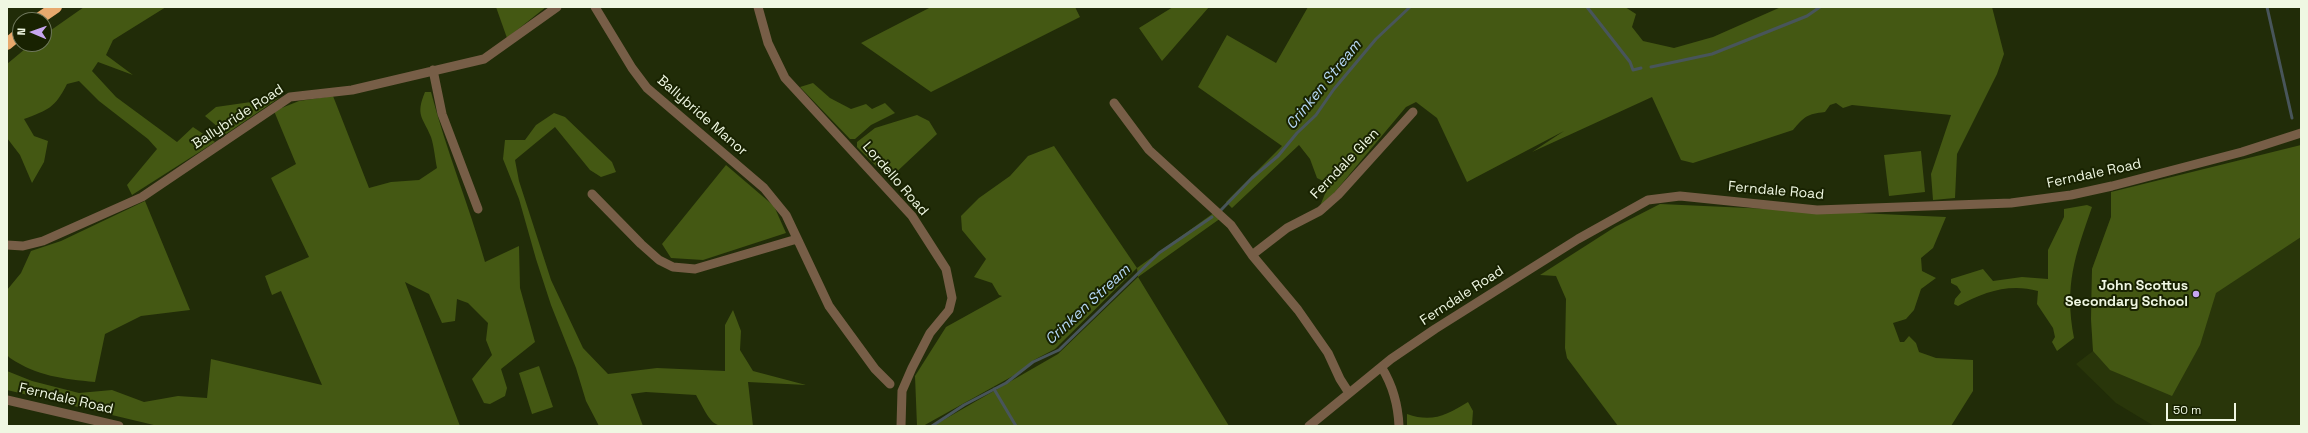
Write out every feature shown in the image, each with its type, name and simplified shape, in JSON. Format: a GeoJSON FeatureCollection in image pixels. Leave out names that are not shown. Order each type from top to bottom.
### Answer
{"type":"FeatureCollection","features":[{"type":"Feature","properties":{"kind":"street","name":"Ballybride Road"},"geometry":{"type":"LineString","coordinates":[[7,245],[23,246],[43,241],[142,197],[290,97],[352,90],[484,59],[557,7]]}},
{"type":"Feature","properties":{"kind":"street","name":"Ballybride Manor"},"geometry":{"type":"LineString","coordinates":[[595,7],[632,68],[647,88],[764,188],[786,215],[829,306],[875,369],[890,384]]}},
{"type":"Feature","properties":{"kind":"street","name":"Lordello Road"},"geometry":{"type":"LineString","coordinates":[[758,7],[768,43],[785,78],[912,216],[946,269],[952,298],[949,310],[930,333],[902,391],[901,426]]}},
{"type":"Feature","properties":{"kind":"street"},"geometry":{"type":"LineString","coordinates":[[433,70],[442,114],[478,209]]}},
{"type":"Feature","properties":{"kind":"street"},"geometry":{"type":"LineString","coordinates":[[1114,103],[1149,150],[1231,225],[1252,255],[1298,310],[1328,353],[1340,379],[1349,393]]}},
{"type":"Feature","properties":{"kind":"street","name":"Ferndale Glen"},"geometry":{"type":"LineString","coordinates":[[1252,255],[1287,228],[1320,211],[1338,195],[1413,112]]}},
{"type":"Feature","properties":{"kind":"street","name":"Ferndale Road"},"geometry":{"type":"LineString","coordinates":[[1309,426],[1382,368],[1391,359],[1505,284],[1648,200],[1680,196],[1817,210],[2011,203],[2071,195],[2112,186],[2242,152],[2301,133]]}},
{"type":"Feature","properties":{"kind":"street"},"geometry":{"type":"LineString","coordinates":[[592,194],[641,244],[659,260],[673,266],[695,269],[797,239]]}},
{"type":"Feature","properties":{"kind":"street"},"geometry":{"type":"LineString","coordinates":[[1382,368],[1392,384],[1398,405],[1399,426]]}},
{"type":"Feature","properties":{"kind":"street","name":"Ferndale Road"},"geometry":{"type":"LineString","coordinates":[[7,400],[120,426]]}},
{"type":"Feature","properties":{"kind":"shaded area"},"geometry":{"type":"Polygon","coordinates":[[[84,7],[166,7],[113,40],[106,55],[133,75],[98,62],[92,71],[116,97],[177,142],[193,127],[215,142],[132,195],[127,185],[157,149],[148,139],[99,101],[79,81],[67,84],[59,98],[50,107],[24,119],[34,136],[48,141],[44,162],[32,183],[20,155],[7,138],[7,64],[21,52],[52,52],[52,29],[84,7]]]}},
{"type":"Feature","properties":{"kind":"shaded area"},"geometry":{"type":"Polygon","coordinates":[[[496,7],[546,7],[507,38],[496,7]]]}},
{"type":"Feature","properties":{"kind":"shaded area"},"geometry":{"type":"Polygon","coordinates":[[[931,7],[1075,7],[1080,17],[931,92],[861,43],[931,7]]]}},
{"type":"Feature","properties":{"kind":"shaded area"},"geometry":{"type":"Polygon","coordinates":[[[1173,7],[1209,7],[1162,61],[1139,28],[1173,7]]]}},
{"type":"Feature","properties":{"kind":"shaded area"},"geometry":{"type":"Polygon","coordinates":[[[1308,7],[1625,7],[1636,14],[1632,27],[1643,41],[1674,48],[1713,37],[1781,7],[1992,7],[2004,54],[1997,74],[1957,154],[1955,198],[1933,200],[1931,174],[1951,115],[1852,105],[1843,108],[1836,103],[1830,105],[1825,112],[1807,116],[1793,130],[1693,163],[1681,160],[1652,97],[1532,152],[1564,131],[1467,182],[1437,118],[1416,102],[1406,107],[1334,193],[1320,206],[1329,184],[1317,178],[1310,159],[1299,145],[1232,208],[1226,202],[1282,146],[1198,87],[1227,35],[1276,63],[1308,7]]]}},
{"type":"Feature","properties":{"kind":"shaded area"},"geometry":{"type":"Polygon","coordinates":[[[813,83],[830,98],[851,109],[866,104],[872,109],[885,103],[895,113],[871,125],[855,139],[850,139],[800,87],[813,83]]]}},
{"type":"Feature","properties":{"kind":"shaded area"},"geometry":{"type":"Polygon","coordinates":[[[425,92],[431,92],[485,262],[519,246],[520,288],[535,342],[501,369],[507,388],[505,396],[490,404],[484,403],[472,379],[492,355],[486,340],[488,323],[468,303],[457,299],[455,321],[442,323],[429,294],[405,282],[460,426],[158,426],[7,390],[7,371],[32,381],[79,393],[112,390],[144,402],[178,396],[207,398],[211,359],[322,385],[281,291],[272,295],[265,276],[309,257],[271,178],[296,164],[274,111],[299,101],[333,96],[369,188],[391,182],[419,180],[437,168],[431,137],[420,112],[425,92]]]}},
{"type":"Feature","properties":{"kind":"shaded area"},"geometry":{"type":"Polygon","coordinates":[[[279,98],[226,134],[205,116],[216,107],[279,98]]]}},
{"type":"Feature","properties":{"kind":"shaded area"},"geometry":{"type":"Polygon","coordinates":[[[554,113],[565,117],[612,162],[616,172],[601,177],[590,170],[555,127],[515,160],[519,181],[551,280],[583,348],[608,374],[657,368],[725,371],[725,325],[733,310],[741,331],[740,350],[753,371],[806,385],[748,382],[753,426],[722,426],[717,424],[712,421],[696,395],[646,392],[631,394],[643,426],[599,426],[586,401],[576,368],[551,305],[519,199],[503,159],[505,140],[525,140],[536,125],[554,113]]]}},
{"type":"Feature","properties":{"kind":"shaded area"},"geometry":{"type":"Polygon","coordinates":[[[917,115],[929,121],[937,134],[889,179],[857,147],[857,142],[875,128],[917,115]]]}},
{"type":"Feature","properties":{"kind":"shaded area","name":"John Scottus Secondary School"},"geometry":{"type":"Polygon","coordinates":[[[2301,145],[2301,237],[2216,293],[2200,345],[2172,396],[2110,370],[2093,351],[2091,319],[2092,269],[2111,217],[2111,192],[2301,145]]]}},
{"type":"Feature","properties":{"kind":"shaded area"},"geometry":{"type":"Polygon","coordinates":[[[1054,146],[1137,268],[1055,349],[1034,360],[1020,372],[923,426],[917,426],[915,376],[946,327],[1002,296],[999,295],[992,283],[974,277],[986,259],[962,230],[961,216],[979,198],[1010,176],[1028,156],[1054,146]]]}},
{"type":"Feature","properties":{"kind":"shaded area"},"geometry":{"type":"Polygon","coordinates":[[[1921,151],[1925,192],[1889,196],[1884,155],[1921,151]]]}},
{"type":"Feature","properties":{"kind":"shaded area"},"geometry":{"type":"Polygon","coordinates":[[[726,165],[774,206],[786,233],[703,260],[671,258],[662,244],[726,165]]]}},
{"type":"Feature","properties":{"kind":"shaded area","name":"John Scottus Secondary School"},"geometry":{"type":"Polygon","coordinates":[[[2111,192],[2301,233],[2301,426],[2154,426],[2116,403],[2076,364],[2093,351],[2091,319],[2092,269],[2111,217],[2111,192]]]}},
{"type":"Feature","properties":{"kind":"shaded area"},"geometry":{"type":"Polygon","coordinates":[[[145,201],[190,310],[141,316],[105,334],[95,382],[72,380],[40,373],[10,358],[7,355],[7,290],[21,273],[31,251],[61,241],[145,201]]]}},
{"type":"Feature","properties":{"kind":"shaded area"},"geometry":{"type":"Polygon","coordinates":[[[1660,204],[1946,217],[1933,248],[1921,258],[1922,271],[1936,278],[1921,289],[1914,310],[1906,319],[1893,323],[1900,342],[1904,342],[1909,336],[1916,343],[1919,352],[1936,358],[1973,360],[1973,391],[1951,426],[1618,426],[1567,358],[1565,348],[1566,299],[1556,276],[1540,275],[1615,227],[1660,204]]]}},
{"type":"Feature","properties":{"kind":"shaded area"},"geometry":{"type":"Polygon","coordinates":[[[2087,205],[2092,207],[2076,256],[2071,286],[2070,302],[2074,338],[2057,351],[2052,342],[2055,337],[2053,328],[2037,304],[2038,291],[2017,288],[1997,290],[1958,306],[1954,304],[1955,299],[1961,292],[1957,286],[1951,283],[1951,279],[1983,269],[1993,281],[2022,277],[2048,279],[2048,250],[2064,217],[2064,209],[2087,205]]]}},
{"type":"Feature","properties":{"kind":"shaded area"},"geometry":{"type":"Polygon","coordinates":[[[1215,212],[1221,218],[1138,277],[1137,268],[1215,212]]]}},
{"type":"Feature","properties":{"kind":"shaded area"},"geometry":{"type":"Polygon","coordinates":[[[1138,277],[1229,426],[933,426],[1058,354],[1138,277]]]}},
{"type":"Feature","properties":{"kind":"shaded area"},"geometry":{"type":"Polygon","coordinates":[[[539,366],[553,407],[532,414],[519,373],[539,366]]]}},
{"type":"Feature","properties":{"kind":"shaded area"},"geometry":{"type":"Polygon","coordinates":[[[1468,402],[1473,411],[1472,425],[1407,426],[1407,414],[1416,417],[1432,418],[1453,411],[1468,402]]]}},
{"type":"Feature","properties":{"kind":"waterway","name":"Crinken Stream"},"geometry":{"type":"LineString","coordinates":[[1221,210],[1252,178],[1278,156],[1297,133],[1316,115],[1334,89],[1376,39],[1410,7]]}},
{"type":"Feature","properties":{"kind":"waterway"},"geometry":{"type":"LineString","coordinates":[[1587,7],[1630,62],[1633,70],[1641,68]]}},
{"type":"Feature","properties":{"kind":"waterway"},"geometry":{"type":"LineString","coordinates":[[1651,67],[1712,54],[1807,16],[1820,7]]}},
{"type":"Feature","properties":{"kind":"waterway"},"geometry":{"type":"LineString","coordinates":[[2267,7],[2292,118]]}},
{"type":"Feature","properties":{"kind":"waterway","name":"Crinken Stream"},"geometry":{"type":"LineString","coordinates":[[932,426],[964,405],[1006,383],[1033,362],[1059,350],[1159,253],[1212,217]]}},
{"type":"Feature","properties":{"kind":"waterway"},"geometry":{"type":"LineString","coordinates":[[994,389],[1016,426]]}},
{"type":"Feature","properties":{"kind":"place","name":"John Scottus Secondary School"},"geometry":{"type":"Point","coordinates":[2196,294]}}]}
